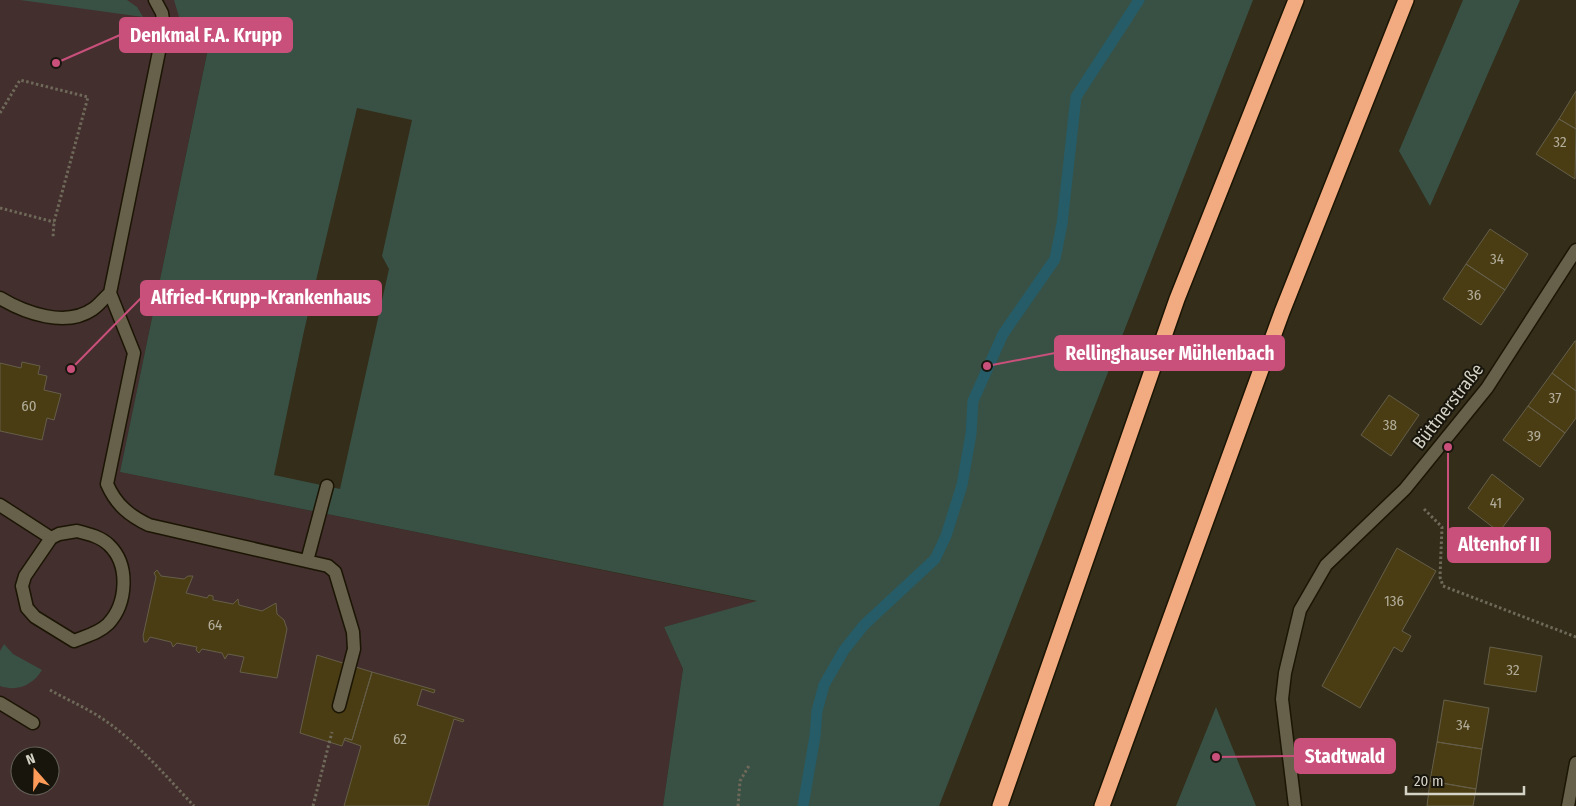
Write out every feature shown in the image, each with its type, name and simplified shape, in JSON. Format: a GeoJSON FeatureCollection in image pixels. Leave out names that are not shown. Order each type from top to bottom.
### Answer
{"type":"FeatureCollection","features":[{"type":"Feature","properties":{"kind":"highway"},"geometry":{"type":"LineString","coordinates":[[1000,806],[1177,299],[1296,0]]}},
{"type":"Feature","properties":{"kind":"highway"},"geometry":{"type":"LineString","coordinates":[[1102,806],[1282,312],[1406,0]]}},
{"type":"Feature","properties":{"kind":"street"},"geometry":{"type":"LineString","coordinates":[[156,0],[162,13],[164,26],[110,293],[134,354],[107,484],[116,501],[132,517],[149,525],[328,566],[335,572],[353,632],[354,649],[339,706]]}},
{"type":"Feature","properties":{"kind":"street","name":"Büttnerstraße"},"geometry":{"type":"LineString","coordinates":[[1295,806],[1282,700],[1285,673],[1300,610],[1326,565],[1405,488],[1487,388],[1576,250]]}},
{"type":"Feature","properties":{"kind":"street"},"geometry":{"type":"LineString","coordinates":[[0,298],[43,316],[69,317],[92,310],[110,293]]}},
{"type":"Feature","properties":{"kind":"street"},"geometry":{"type":"LineString","coordinates":[[307,561],[327,486]]}},
{"type":"Feature","properties":{"kind":"street"},"geometry":{"type":"LineString","coordinates":[[0,505],[51,538]]}},
{"type":"Feature","properties":{"kind":"street"},"geometry":{"type":"LineString","coordinates":[[77,531],[100,538],[110,546],[122,570],[124,591],[115,615],[98,632],[74,641],[35,617],[27,608],[23,597],[25,576],[51,538],[59,534],[77,531]]}},
{"type":"Feature","properties":{"kind":"street"},"geometry":{"type":"LineString","coordinates":[[0,703],[33,723]]}},
{"type":"Feature","properties":{"kind":"street"},"geometry":{"type":"LineString","coordinates":[[1568,806],[1576,763]]}},
{"type":"Feature","properties":{"kind":"path"},"geometry":{"type":"LineString","coordinates":[[0,113],[20,80],[88,97],[54,222],[53,237]]}},
{"type":"Feature","properties":{"kind":"path"},"geometry":{"type":"LineString","coordinates":[[0,208],[54,222]]}},
{"type":"Feature","properties":{"kind":"path"},"geometry":{"type":"LineString","coordinates":[[1405,488],[1442,527],[1440,577],[1443,586],[1576,637]]}},
{"type":"Feature","properties":{"kind":"path"},"geometry":{"type":"LineString","coordinates":[[50,690],[94,714],[117,730],[138,748],[194,806]]}},
{"type":"Feature","properties":{"kind":"path"},"geometry":{"type":"LineString","coordinates":[[313,806],[339,706]]}},
{"type":"Feature","properties":{"kind":"path"},"geometry":{"type":"LineString","coordinates":[[738,806],[740,781],[750,764]]}},
{"type":"Feature","properties":{"kind":"shaded area"},"geometry":{"type":"Polygon","coordinates":[[[0,0],[221,0],[209,43],[120,472],[759,602],[664,627],[683,669],[663,806],[0,806],[0,0]]]}},
{"type":"Feature","properties":{"kind":"green space"},"geometry":{"type":"Polygon","coordinates":[[[20,0],[127,0],[137,7],[143,17],[20,0]]]}},
{"type":"Feature","properties":{"kind":"green space"},"geometry":{"type":"Polygon","coordinates":[[[174,0],[1253,0],[939,806],[663,806],[683,669],[664,627],[757,601],[120,472],[209,44],[179,30],[180,20],[174,0]],[[357,108],[304,331],[274,475],[340,489],[389,269],[382,256],[412,120],[357,108]]]}},
{"type":"Feature","properties":{"kind":"green space"},"geometry":{"type":"Polygon","coordinates":[[[1463,0],[1520,0],[1430,206],[1399,151],[1463,0]]]}},
{"type":"Feature","properties":{"kind":"green space"},"geometry":{"type":"Polygon","coordinates":[[[4,644],[13,654],[42,670],[34,680],[18,688],[0,686],[0,651],[4,644]]]}},
{"type":"Feature","properties":{"kind":"green space"},"geometry":{"type":"Polygon","coordinates":[[[1216,707],[1256,806],[1176,806],[1216,707]]]}},
{"type":"Feature","properties":{"kind":"building"},"geometry":{"type":"Polygon","coordinates":[[[1576,91],[1576,129],[1559,119],[1576,91]]]}},
{"type":"Feature","properties":{"kind":"building"},"geometry":{"type":"Polygon","coordinates":[[[1559,119],[1576,129],[1575,179],[1536,154],[1559,119]]]}},
{"type":"Feature","properties":{"kind":"building"},"geometry":{"type":"Polygon","coordinates":[[[1490,229],[1528,254],[1505,290],[1466,264],[1490,229]]]}},
{"type":"Feature","properties":{"kind":"building"},"geometry":{"type":"Polygon","coordinates":[[[1466,264],[1505,290],[1481,325],[1443,299],[1466,264]]]}},
{"type":"Feature","properties":{"kind":"building"},"geometry":{"type":"Polygon","coordinates":[[[1576,341],[1576,391],[1552,373],[1576,341]]]}},
{"type":"Feature","properties":{"kind":"building"},"geometry":{"type":"Polygon","coordinates":[[[22,362],[40,366],[38,374],[47,376],[44,390],[61,394],[54,420],[47,418],[42,440],[0,431],[0,363],[21,368],[22,362]]]}},
{"type":"Feature","properties":{"kind":"building"},"geometry":{"type":"Polygon","coordinates":[[[1552,373],[1576,391],[1576,418],[1565,433],[1528,406],[1552,373]]]}},
{"type":"Feature","properties":{"kind":"building"},"geometry":{"type":"Polygon","coordinates":[[[1389,395],[1419,415],[1391,456],[1361,435],[1389,395]]]}},
{"type":"Feature","properties":{"kind":"building"},"geometry":{"type":"Polygon","coordinates":[[[1528,406],[1565,433],[1540,467],[1503,440],[1528,406]]]}},
{"type":"Feature","properties":{"kind":"building"},"geometry":{"type":"Polygon","coordinates":[[[1492,474],[1524,499],[1499,532],[1468,508],[1492,474]]]}},
{"type":"Feature","properties":{"kind":"building"},"geometry":{"type":"Polygon","coordinates":[[[1397,548],[1436,571],[1402,631],[1411,636],[1402,652],[1394,647],[1360,708],[1322,686],[1397,548]]]}},
{"type":"Feature","properties":{"kind":"building"},"geometry":{"type":"Polygon","coordinates":[[[157,570],[161,576],[184,579],[188,576],[193,576],[186,593],[207,598],[209,595],[213,596],[213,600],[233,604],[238,599],[239,605],[262,611],[276,603],[277,614],[284,620],[287,629],[277,678],[240,672],[244,657],[228,654],[225,659],[222,653],[202,649],[199,653],[196,650],[197,647],[177,643],[173,647],[171,642],[150,637],[147,642],[144,642],[143,636],[156,577],[154,573],[157,570]]]}},
{"type":"Feature","properties":{"kind":"building"},"geometry":{"type":"Polygon","coordinates":[[[1490,647],[1542,656],[1536,692],[1484,684],[1490,647]]]}},
{"type":"Feature","properties":{"kind":"building"},"geometry":{"type":"Polygon","coordinates":[[[317,655],[372,672],[352,740],[345,738],[342,746],[300,733],[317,655]]]}},
{"type":"Feature","properties":{"kind":"building"},"geometry":{"type":"Polygon","coordinates":[[[372,672],[435,690],[434,693],[422,689],[417,705],[464,720],[463,722],[454,719],[428,806],[344,806],[361,746],[344,740],[345,738],[352,740],[372,672]]]}},
{"type":"Feature","properties":{"kind":"building"},"geometry":{"type":"Polygon","coordinates":[[[1444,700],[1489,708],[1482,749],[1437,742],[1444,700]]]}},
{"type":"Feature","properties":{"kind":"building"},"geometry":{"type":"Polygon","coordinates":[[[1437,742],[1482,749],[1476,789],[1430,781],[1437,742]]]}},
{"type":"Feature","properties":{"kind":"building"},"geometry":{"type":"Polygon","coordinates":[[[1430,781],[1476,789],[1473,806],[1427,806],[1430,781]]]}},
{"type":"Feature","properties":{"kind":"waterway"},"geometry":{"type":"LineString","coordinates":[[803,806],[815,736],[817,711],[824,685],[844,650],[864,625],[935,559],[946,536],[962,485],[971,434],[973,401],[1003,334],[1055,259],[1062,224],[1076,97],[1139,0]]}},
{"type":"Feature","properties":{"kind":"place","name":"Denkmal F.A. Krupp"},"geometry":{"type":"Point","coordinates":[56,63]}},
{"type":"Feature","properties":{"kind":"place","name":"Rellinghauser Mühlenbach"},"geometry":{"type":"Point","coordinates":[987,366]}},
{"type":"Feature","properties":{"kind":"place","name":"Alfried-Krupp-Krankenhaus"},"geometry":{"type":"Point","coordinates":[71,369]}},
{"type":"Feature","properties":{"kind":"place","name":"Altenhof II"},"geometry":{"type":"Point","coordinates":[1448,447]}},
{"type":"Feature","properties":{"kind":"place","name":"Stadtwald"},"geometry":{"type":"Point","coordinates":[1216,757]}}]}
